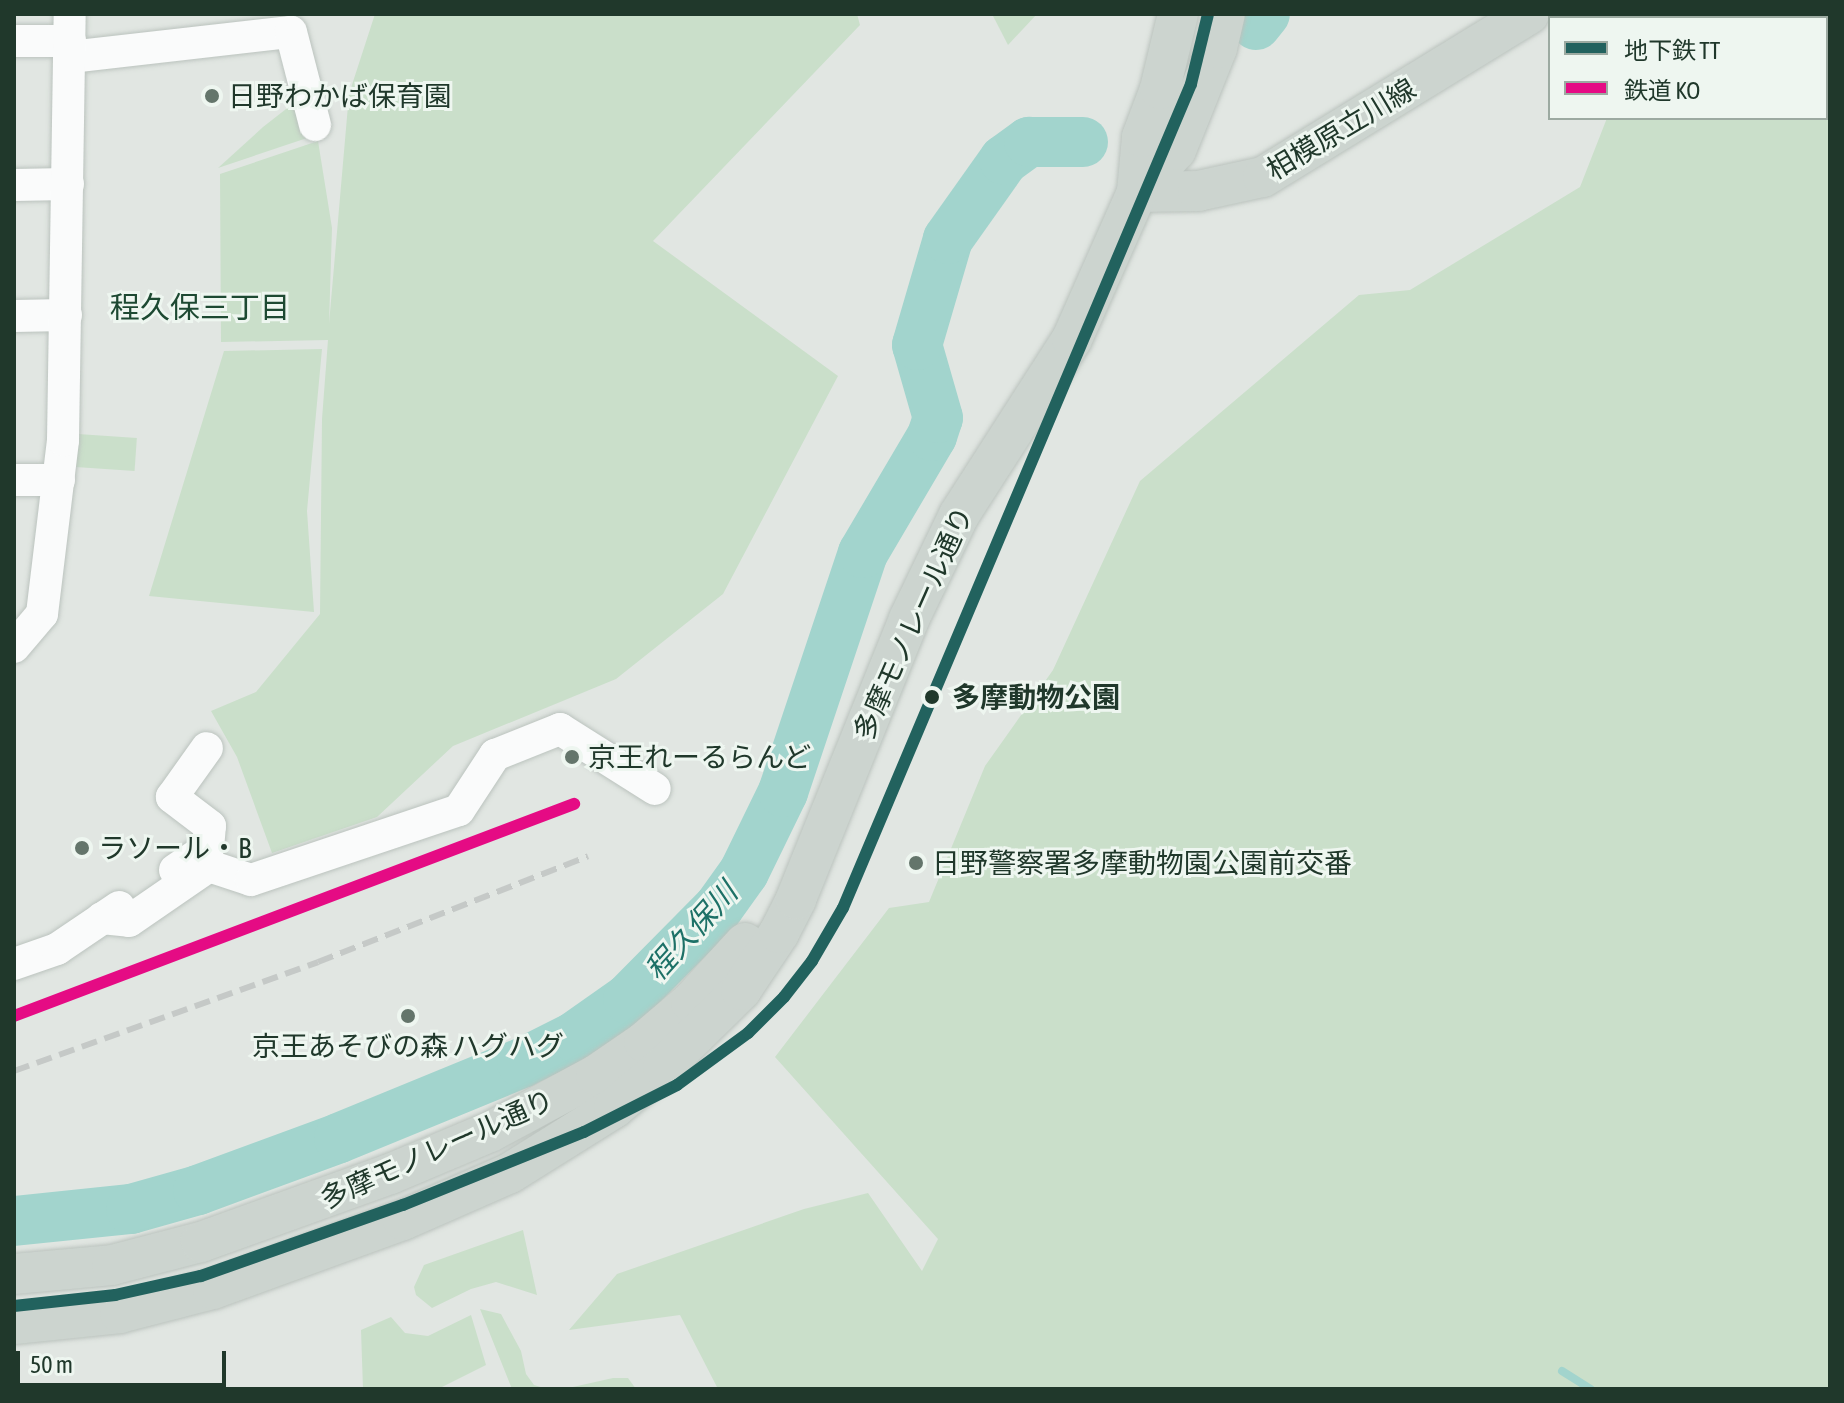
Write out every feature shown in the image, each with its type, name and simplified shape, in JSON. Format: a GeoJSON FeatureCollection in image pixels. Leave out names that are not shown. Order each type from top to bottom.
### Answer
{"type":"FeatureCollection","features":[{"type":"Feature","properties":{"kind":"main road","name":"多摩モノレール通り"},"geometry":{"type":"LineString","coordinates":[[14,1324],[120,1313],[213,1289],[403,1220],[536,1158],[614,1108],[663,1067],[733,999],[779,933],[909,619],[959,515],[1072,339],[1137,192],[1142,137],[1160,89],[1178,14]]}},
{"type":"Feature","properties":{"kind":"main road","name":"多摩モノレール通り"},"geometry":{"type":"LineString","coordinates":[[1137,192],[1176,150],[1201,94],[1225,14]]}},
{"type":"Feature","properties":{"kind":"main road","name":"相模原立川線"},"geometry":{"type":"LineString","coordinates":[[1137,192],[1198,191],[1263,177],[1518,17]]}},
{"type":"Feature","properties":{"kind":"main road","name":"多摩モノレール通り"},"geometry":{"type":"LineString","coordinates":[[14,1274],[112,1265],[201,1242],[390,1174],[515,1121],[596,1075],[672,1020],[734,956],[815,851]]}},
{"type":"Feature","properties":{"kind":"street"},"geometry":{"type":"LineString","coordinates":[[14,41],[291,32],[315,125]]}},
{"type":"Feature","properties":{"kind":"street"},"geometry":{"type":"LineString","coordinates":[[14,647],[28,615],[59,480],[66,315],[70,37]]}},
{"type":"Feature","properties":{"kind":"street"},"geometry":{"type":"LineString","coordinates":[[14,185],[68,184]]}},
{"type":"Feature","properties":{"kind":"street"},"geometry":{"type":"LineString","coordinates":[[14,316],[66,315]]}},
{"type":"Feature","properties":{"kind":"street"},"geometry":{"type":"LineString","coordinates":[[14,480],[59,480]]}},
{"type":"Feature","properties":{"kind":"street"},"geometry":{"type":"LineString","coordinates":[[102,918],[129,921],[209,866],[251,880],[459,810],[495,755],[560,729],[655,789]]}},
{"type":"Feature","properties":{"kind":"street"},"geometry":{"type":"LineString","coordinates":[[14,964],[57,949],[208,848],[210,826],[172,797],[207,748]]}},
{"type":"Feature","properties":{"kind":"green space"},"geometry":{"type":"Polygon","coordinates":[[[375,14],[857,14],[860,25],[653,241],[838,376],[723,594],[616,679],[453,746],[377,817],[272,853],[237,757],[211,711],[256,692],[320,614],[322,419],[328,340],[221,342],[220,174],[318,141],[332,228],[329,324],[349,94],[375,14]]]}},
{"type":"Feature","properties":{"kind":"green space"},"geometry":{"type":"Polygon","coordinates":[[[992,14],[1037,14],[1008,45],[992,14]]]}},
{"type":"Feature","properties":{"kind":"green space"},"geometry":{"type":"Polygon","coordinates":[[[304,95],[313,136],[218,168],[263,127],[304,95]]]}},
{"type":"Feature","properties":{"kind":"green space","name":"多摩動物公園"},"geometry":{"type":"Polygon","coordinates":[[[1830,113],[1830,1389],[718,1389],[680,1315],[569,1330],[617,1274],[804,1209],[868,1193],[922,1271],[938,1239],[775,1057],[889,908],[929,902],[985,766],[1053,670],[1140,481],[1359,295],[1410,290],[1580,187],[1606,120],[1828,120],[1830,113]]]}},
{"type":"Feature","properties":{"kind":"green space"},"geometry":{"type":"Polygon","coordinates":[[[322,349],[307,511],[314,612],[149,596],[224,351],[322,349]]]}},
{"type":"Feature","properties":{"kind":"green space"},"geometry":{"type":"Polygon","coordinates":[[[78,434],[137,438],[135,471],[76,467],[78,434]]]}},
{"type":"Feature","properties":{"kind":"green space"},"geometry":{"type":"Polygon","coordinates":[[[523,1230],[537,1295],[496,1282],[471,1289],[432,1308],[416,1295],[414,1287],[424,1265],[523,1230]]]}},
{"type":"Feature","properties":{"kind":"green space"},"geometry":{"type":"Polygon","coordinates":[[[480,1309],[501,1314],[521,1351],[526,1374],[534,1385],[547,1389],[512,1389],[480,1309]]]}},
{"type":"Feature","properties":{"kind":"green space"},"geometry":{"type":"Polygon","coordinates":[[[471,1315],[486,1365],[438,1389],[363,1389],[361,1330],[391,1317],[405,1333],[428,1336],[471,1315]]]}},
{"type":"Feature","properties":{"kind":"green space"},"geometry":{"type":"Polygon","coordinates":[[[613,1378],[628,1378],[636,1389],[564,1389],[613,1378]]]}},
{"type":"Feature","properties":{"kind":"waterway","name":"程久保川"},"geometry":{"type":"LineString","coordinates":[[1256,25],[1265,14]]}},
{"type":"Feature","properties":{"kind":"waterway","name":"程久保川"},"geometry":{"type":"LineString","coordinates":[[14,1221],[131,1209],[198,1190],[339,1138],[522,1063],[574,1037],[628,999],[719,907],[744,872],[783,792],[863,553],[932,436],[938,418],[917,345],[948,239],[1004,160],[1029,142],[1083,142]]}},
{"type":"Feature","properties":{"kind":"waterway"},"geometry":{"type":"LineString","coordinates":[[1562,1371],[1591,1389]]}},
{"type":"Feature","properties":{"kind":"railway"},"geometry":{"type":"LineString","coordinates":[[14,1071],[318,962],[588,856]]}},
{"type":"Feature","properties":{"kind":"metro line","name":"TT"},"geometry":{"type":"LineString","coordinates":[[14,1306],[115,1295],[201,1276],[403,1205],[584,1132],[677,1085],[748,1033],[784,997],[812,961],[843,908],[1191,84],[1208,14]]}},
{"type":"Feature","properties":{"kind":"rail line","name":"KO"},"geometry":{"type":"LineString","coordinates":[[14,1016],[574,804]]}},
{"type":"Feature","properties":{"kind":"place","name":"日野わかば保育園"},"geometry":{"type":"Point","coordinates":[212,96]}},
{"type":"Feature","properties":{"kind":"place","name":"多摩動物公園"},"geometry":{"type":"Point","coordinates":[932,697]}},
{"type":"Feature","properties":{"kind":"place","name":"京王れーるらんど"},"geometry":{"type":"Point","coordinates":[572,757]}},
{"type":"Feature","properties":{"kind":"place","name":"ラソール・B"},"geometry":{"type":"Point","coordinates":[82,848]}},
{"type":"Feature","properties":{"kind":"place","name":"日野警察署多摩動物園公園前交番"},"geometry":{"type":"Point","coordinates":[916,863]}},
{"type":"Feature","properties":{"kind":"place","name":"京王あそびの森 ハグハグ"},"geometry":{"type":"Point","coordinates":[408,1016]}},
{"type":"Feature","properties":{"kind":"district","name":"程久保三丁目"},"geometry":{"type":"Point","coordinates":[200,307]}}]}
